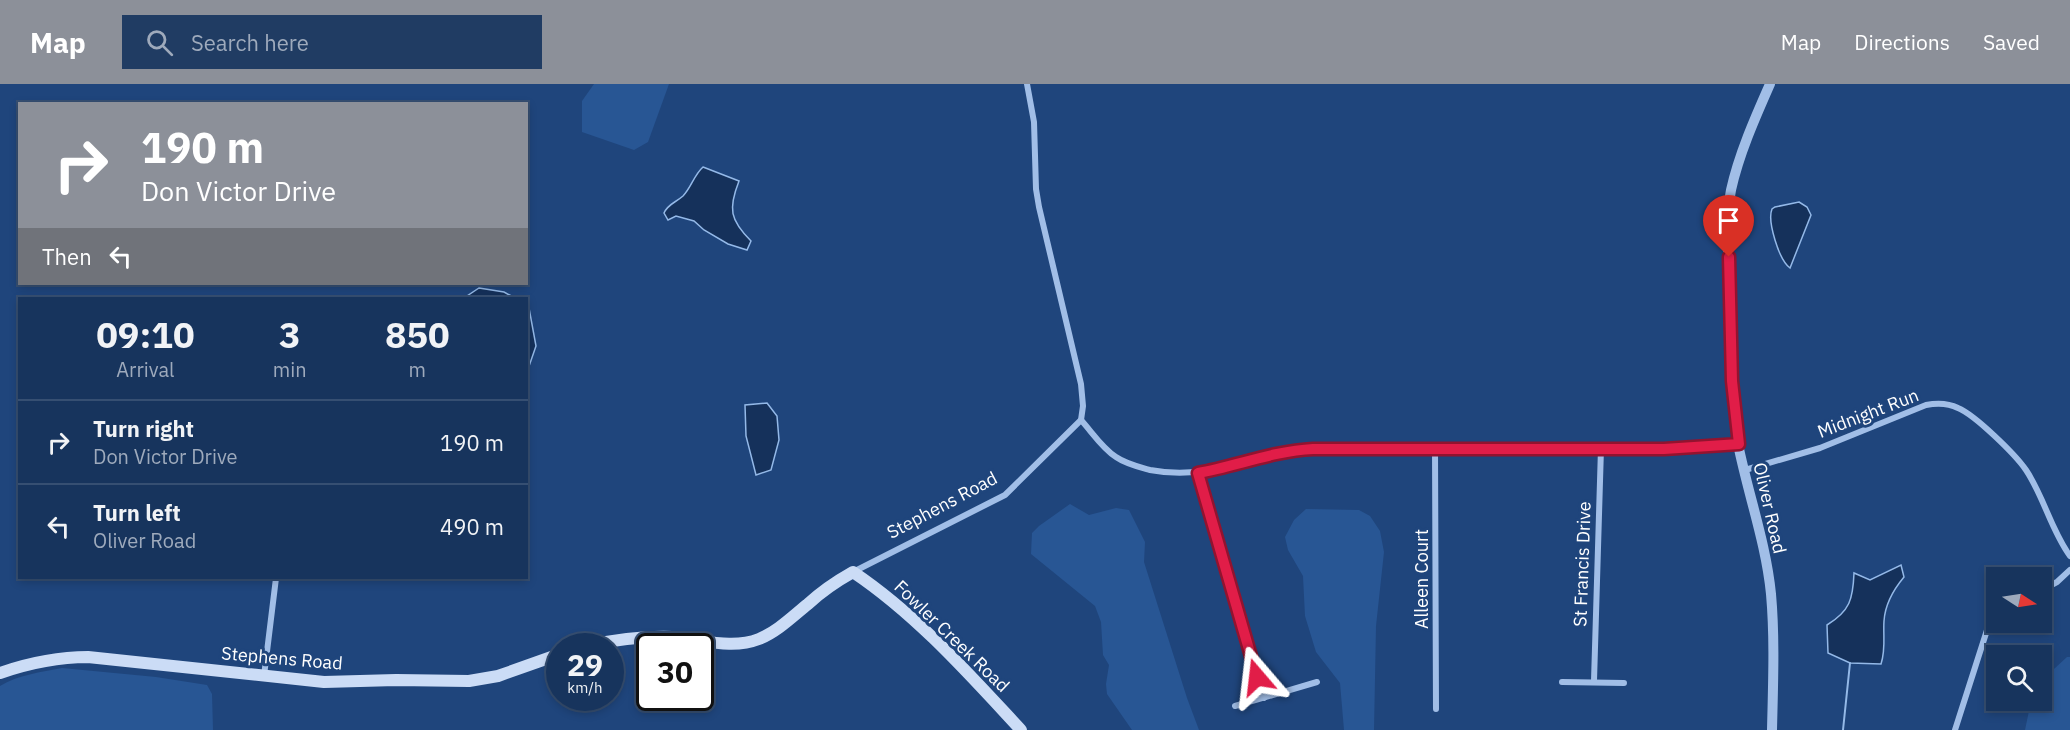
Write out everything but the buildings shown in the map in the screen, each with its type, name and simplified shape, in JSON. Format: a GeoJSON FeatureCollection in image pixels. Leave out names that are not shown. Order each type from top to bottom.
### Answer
{"type":"FeatureCollection","features":[{"type":"Feature","properties":{"kind":"main road","name":"Stephens Road"},"geometry":{"type":"LineString","coordinates":[[624,640],[650,637],[696,639],[728,645],[748,642],[770,633],[834,582],[853,572]]}},
{"type":"Feature","properties":{"kind":"main road","name":"Fowler Creek Road"},"geometry":{"type":"LineString","coordinates":[[853,572],[892,602],[946,651],[1022,730]]}},
{"type":"Feature","properties":{"kind":"main road","name":"Stephens Road"},"geometry":{"type":"LineString","coordinates":[[0,674],[23,665],[52,659],[88,657],[324,682],[469,681],[498,676],[546,659]]}},
{"type":"Feature","properties":{"kind":"street"},"geometry":{"type":"LineString","coordinates":[[1027,84],[1034,122],[1037,198],[1081,384],[1083,406],[1081,420],[1104,447],[1129,464],[1159,471],[1198,473],[1229,468],[1294,450],[1664,449],[1739,444]]}},
{"type":"Feature","properties":{"kind":"street","name":"Oliver Road"},"geometry":{"type":"LineString","coordinates":[[1770,84],[1736,172],[1728,216],[1732,381],[1739,444],[1760,530],[1771,593],[1772,730]]}},
{"type":"Feature","properties":{"kind":"street","name":"Midnight Run"},"geometry":{"type":"LineString","coordinates":[[1745,470],[1820,448],[1926,405],[1955,406],[1974,419],[2015,457],[2026,471],[2037,490],[2057,538],[2070,556]]}},
{"type":"Feature","properties":{"kind":"street","name":"Stephens Road"},"geometry":{"type":"LineString","coordinates":[[853,572],[1005,495],[1081,420]]}},
{"type":"Feature","properties":{"kind":"street","name":"Alleen Court"},"geometry":{"type":"LineString","coordinates":[[1435,448],[1436,709]]}},
{"type":"Feature","properties":{"kind":"street","name":"St Francis Drive"},"geometry":{"type":"LineString","coordinates":[[1593,681],[1601,448]]}},
{"type":"Feature","properties":{"kind":"street"},"geometry":{"type":"LineString","coordinates":[[1198,473],[1264,698]]}},
{"type":"Feature","properties":{"kind":"street"},"geometry":{"type":"LineString","coordinates":[[2052,585],[2070,570]]}},
{"type":"Feature","properties":{"kind":"street"},"geometry":{"type":"LineString","coordinates":[[264,677],[276,579]]}},
{"type":"Feature","properties":{"kind":"street"},"geometry":{"type":"LineString","coordinates":[[1954,730],[1986,633]]}},
{"type":"Feature","properties":{"kind":"street"},"geometry":{"type":"LineString","coordinates":[[1235,706],[1317,682]]}},
{"type":"Feature","properties":{"kind":"street"},"geometry":{"type":"LineString","coordinates":[[1562,682],[1624,683]]}},
{"type":"Feature","properties":{"kind":"shaded area"},"geometry":{"type":"Polygon","coordinates":[[[594,84],[669,84],[648,142],[634,150],[582,132],[582,101],[594,84]]]}},
{"type":"Feature","properties":{"kind":"shaded area"},"geometry":{"type":"Polygon","coordinates":[[[703,167],[739,181],[732,207],[735,220],[751,241],[747,250],[728,244],[704,230],[694,221],[676,216],[668,220],[664,213],[686,193],[703,167]]]}},
{"type":"Feature","properties":{"kind":"shaded area"},"geometry":{"type":"Polygon","coordinates":[[[1799,202],[1807,207],[1811,215],[1790,268],[1778,249],[1771,215],[1775,207],[1799,202]]]}},
{"type":"Feature","properties":{"kind":"shaded area"},"geometry":{"type":"Polygon","coordinates":[[[479,288],[504,292],[513,297],[466,297],[479,288]]]}},
{"type":"Feature","properties":{"kind":"shaded area"},"geometry":{"type":"Polygon","coordinates":[[[528,308],[529,308],[536,346],[528,369],[528,308]]]}},
{"type":"Feature","properties":{"kind":"shaded area"},"geometry":{"type":"Polygon","coordinates":[[[767,403],[777,416],[779,440],[771,470],[756,475],[746,436],[745,405],[767,403]]]}},
{"type":"Feature","properties":{"kind":"shaded area"},"geometry":{"type":"Polygon","coordinates":[[[1070,504],[1089,515],[1116,508],[1129,510],[1145,542],[1144,562],[1199,730],[1132,730],[1107,694],[1109,665],[1103,655],[1101,622],[1095,606],[1031,554],[1032,533],[1070,504]]]}},
{"type":"Feature","properties":{"kind":"shaded area"},"geometry":{"type":"Polygon","coordinates":[[[1306,509],[1359,510],[1370,516],[1380,531],[1384,552],[1376,626],[1374,730],[1344,730],[1340,683],[1316,652],[1305,616],[1303,576],[1288,550],[1285,537],[1294,520],[1306,509]]]}},
{"type":"Feature","properties":{"kind":"shaded area"},"geometry":{"type":"Polygon","coordinates":[[[1901,565],[1904,577],[1886,609],[1881,664],[1850,663],[1828,653],[1827,625],[1841,615],[1849,604],[1854,573],[1870,580],[1901,565]]]}},
{"type":"Feature","properties":{"kind":"shaded area"},"geometry":{"type":"Polygon","coordinates":[[[2067,657],[2070,657],[2070,730],[2025,730],[2029,711],[2052,711],[2052,671],[2067,657]]]}},
{"type":"Feature","properties":{"kind":"shaded area"},"geometry":{"type":"Polygon","coordinates":[[[62,668],[156,677],[207,685],[212,694],[213,730],[0,730],[0,686],[22,677],[62,668]]]}},
{"type":"Feature","properties":{"kind":"waterway"},"geometry":{"type":"LineString","coordinates":[[1843,730],[1850,663]]}},
{"type":"Feature","properties":{"kind":"route"},"geometry":{"type":"LineString","coordinates":[[1257,677],[1198,473],[1229,468],[1261,457],[1294,450],[1664,449],[1739,444],[1732,381],[1729,257]]}}]}
